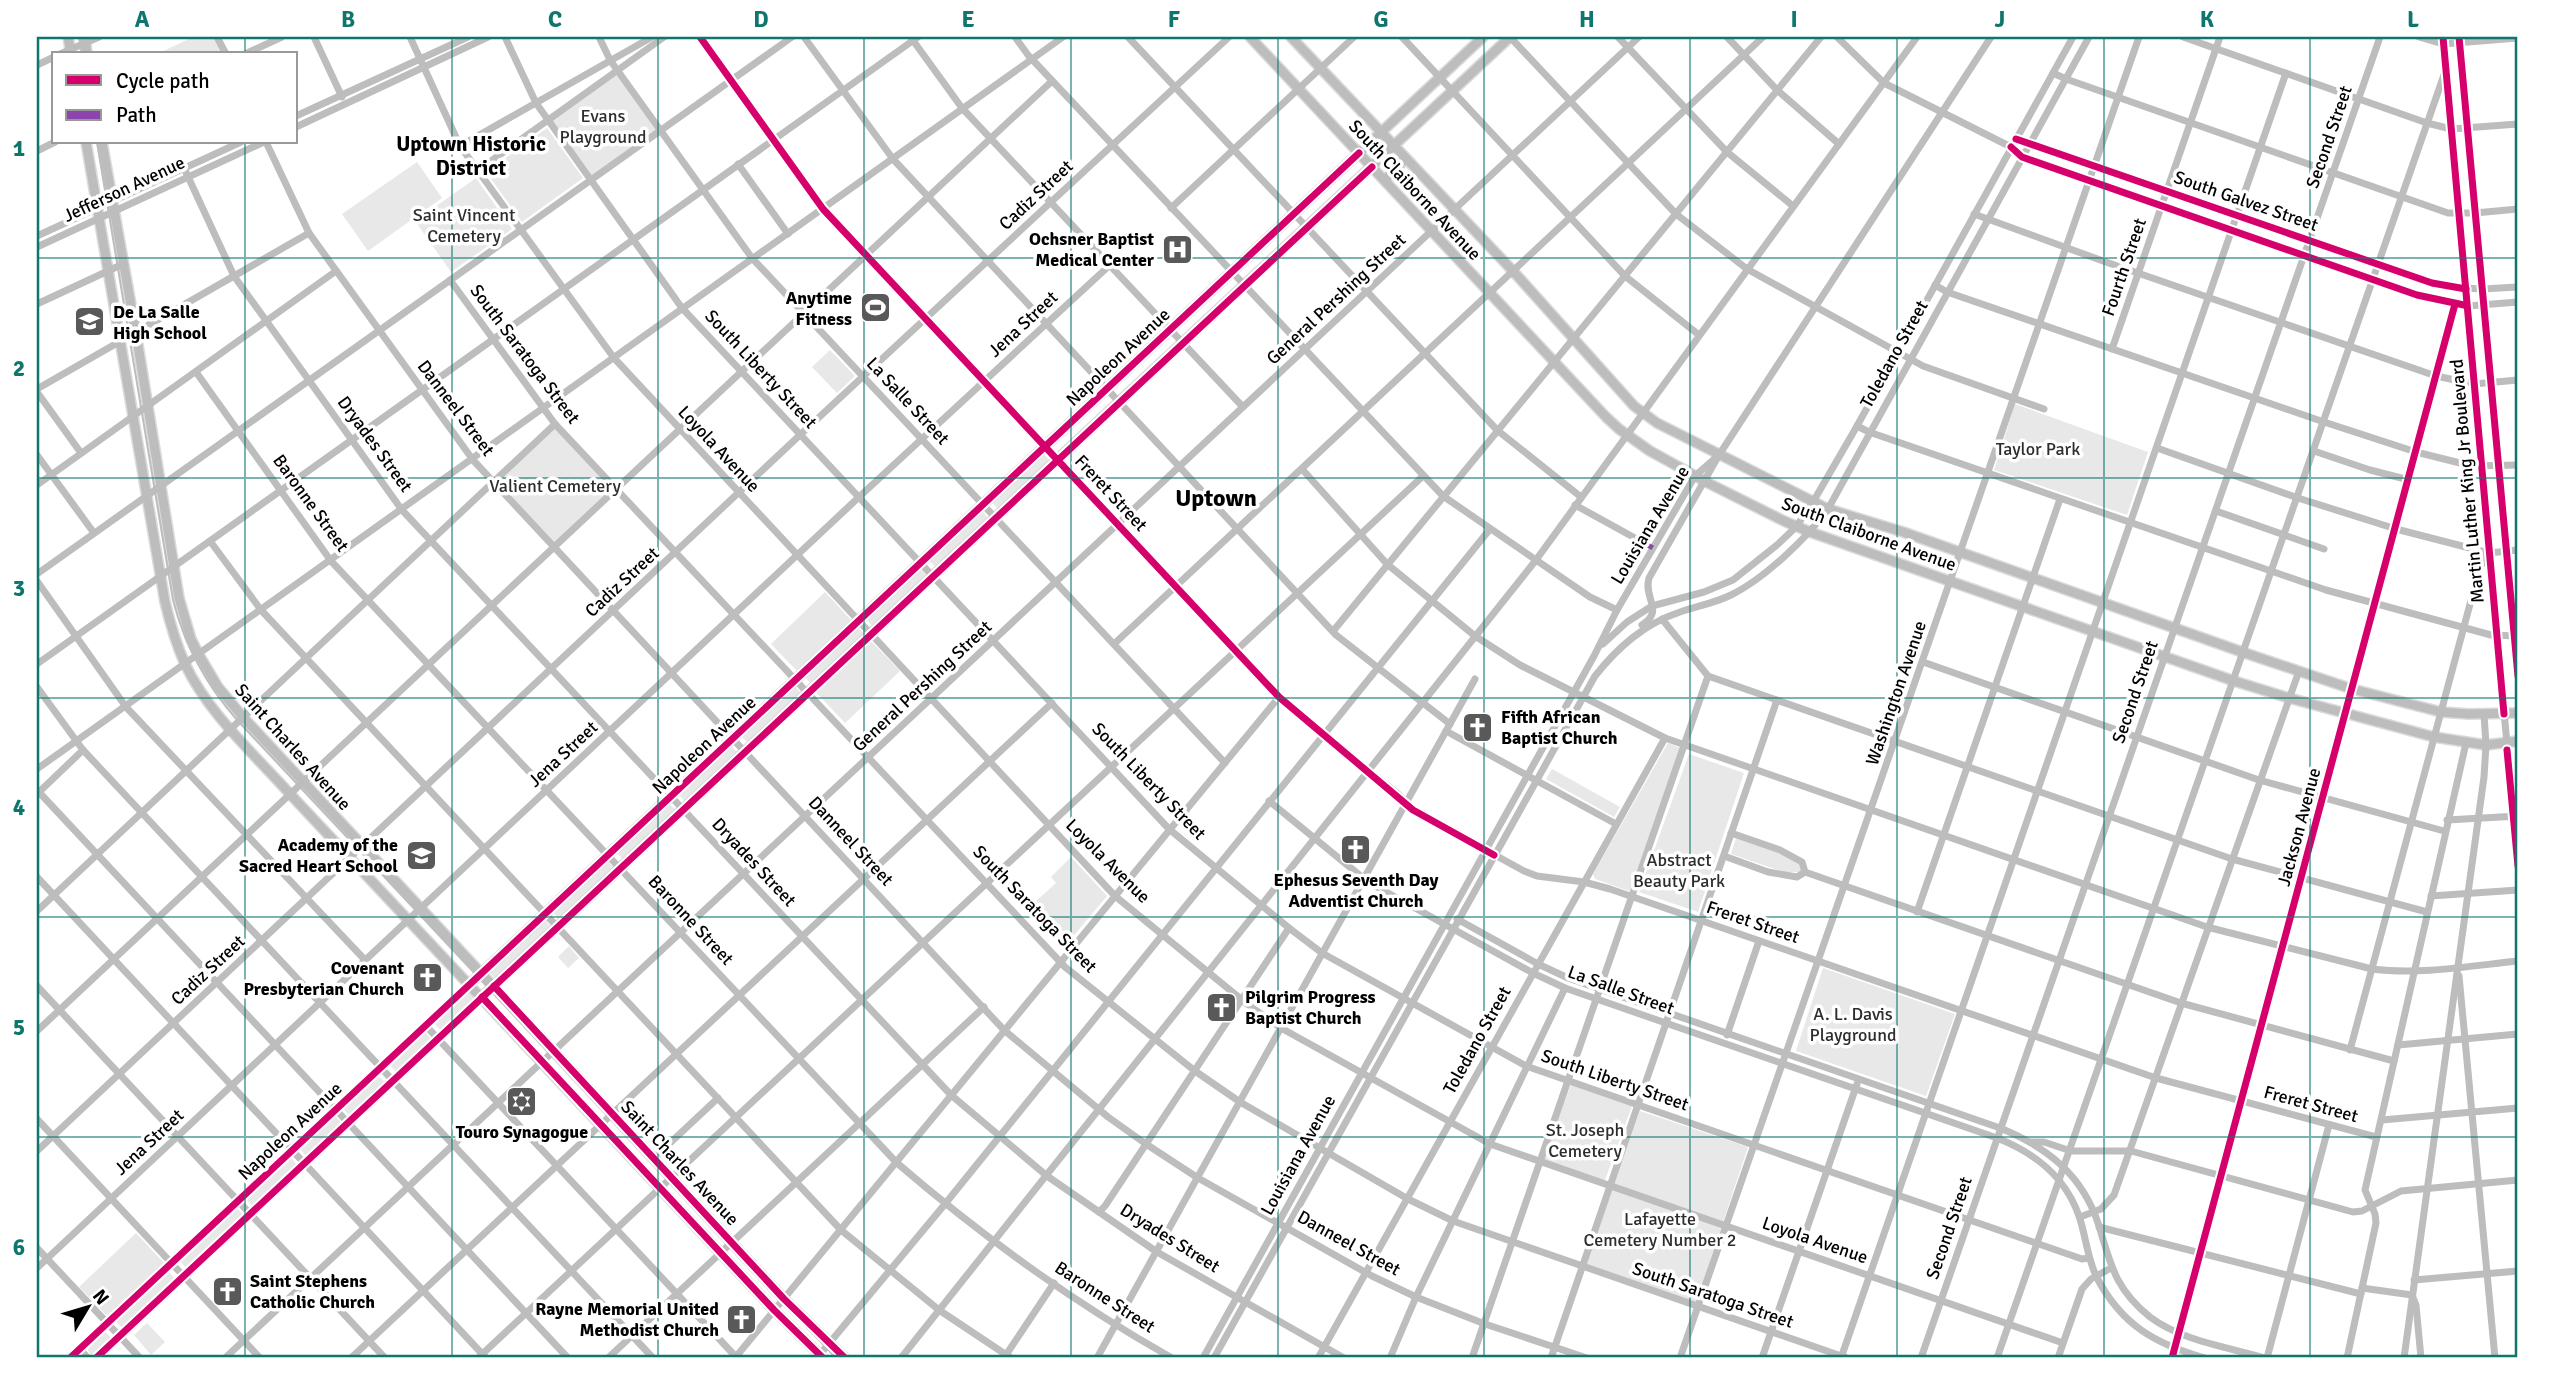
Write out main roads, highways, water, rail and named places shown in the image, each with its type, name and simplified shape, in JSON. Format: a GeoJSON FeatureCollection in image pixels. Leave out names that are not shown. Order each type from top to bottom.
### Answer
{"type":"FeatureCollection","features":[{"type":"Feature","properties":{"kind":"main road"},"geometry":{"type":"LineString","coordinates":[[68,37],[71,52]]}},
{"type":"Feature","properties":{"kind":"main road","name":"South Claiborne Avenue"},"geometry":{"type":"LineString","coordinates":[[1250,37],[1606,417],[1626,435],[1704,481],[1796,527],[2234,681],[2434,737],[2486,745],[2518,741]]}},
{"type":"Feature","properties":{"kind":"main road","name":"South Claiborne Avenue"},"geometry":{"type":"LineString","coordinates":[[1290,37],[1513,271],[1643,413],[1719,455],[1828,509],[1960,552],[2352,689],[2441,712],[2484,715],[2518,713]]}},
{"type":"Feature","properties":{"kind":"main road","name":"Napoleon Avenue"},"geometry":{"type":"LineString","coordinates":[[470,984],[1483,37]]}},
{"type":"Feature","properties":{"kind":"main road","name":"Napoleon Avenue"},"geometry":{"type":"LineString","coordinates":[[482,997],[1510,37]]}},
{"type":"Feature","properties":{"kind":"main road","name":"Saint Charles Avenue"},"geometry":{"type":"LineString","coordinates":[[86,144],[160,577],[169,620],[196,683],[231,728],[290,793],[820,1357]]}},
{"type":"Feature","properties":{"kind":"main road","name":"Saint Charles Avenue"},"geometry":{"type":"LineString","coordinates":[[102,144],[136,333],[173,568],[185,620],[198,654],[218,687],[784,1299],[845,1358]]}},
{"type":"Feature","properties":{"kind":"main road"},"geometry":{"type":"LineString","coordinates":[[1385,180],[1405,159]]}},
{"type":"Feature","properties":{"kind":"main road"},"geometry":{"type":"LineString","coordinates":[[523,1041],[535,1031]]}},
{"type":"Feature","properties":{"kind":"tram line"},"geometry":{"type":"LineString","coordinates":[[79,37],[82,52]]}},
{"type":"Feature","properties":{"kind":"tram line"},"geometry":{"type":"LineString","coordinates":[[97,144],[173,600],[198,665],[216,694],[238,721],[836,1358]]}},
{"type":"Feature","properties":{"kind":"place","name":"Ochsner Baptist Medical Center"},"geometry":{"type":"Point","coordinates":[1177,249]}},
{"type":"Feature","properties":{"kind":"place","name":"Anytime Fitness"},"geometry":{"type":"Point","coordinates":[875,308]}},
{"type":"Feature","properties":{"kind":"place","name":"De La Salle High School"},"geometry":{"type":"Point","coordinates":[90,322]}},
{"type":"Feature","properties":{"kind":"place","name":"Fifth African Baptist Church"},"geometry":{"type":"Point","coordinates":[1478,727]}},
{"type":"Feature","properties":{"kind":"place","name":"Ephesus Seventh Day Adventist Church"},"geometry":{"type":"Point","coordinates":[1356,850]}},
{"type":"Feature","properties":{"kind":"place","name":"Academy of the Sacred Heart School"},"geometry":{"type":"Point","coordinates":[421,855]}},
{"type":"Feature","properties":{"kind":"place","name":"Covenant Presbyterian Church"},"geometry":{"type":"Point","coordinates":[427,978]}},
{"type":"Feature","properties":{"kind":"place","name":"Pilgrim Progress Baptist Church"},"geometry":{"type":"Point","coordinates":[1222,1007]}},
{"type":"Feature","properties":{"kind":"place","name":"Touro Synagogue"},"geometry":{"type":"Point","coordinates":[522,1102]}},
{"type":"Feature","properties":{"kind":"place","name":"Saint Stephens Catholic Church"},"geometry":{"type":"Point","coordinates":[227,1291]}},
{"type":"Feature","properties":{"kind":"place","name":"Rayne Memorial United Methodist Church"},"geometry":{"type":"Point","coordinates":[742,1319]}},
{"type":"Feature","properties":{"kind":"district","name":"Uptown Historic District"},"geometry":{"type":"Point","coordinates":[471,156]}},
{"type":"Feature","properties":{"kind":"district","name":"Uptown"},"geometry":{"type":"Point","coordinates":[1216,498]}},
{"type":"Feature","properties":{"kind":"park label","name":"Evans Playground"},"geometry":{"type":"Point","coordinates":[603,126]}},
{"type":"Feature","properties":{"kind":"park label","name":"Saint Vincent Cemetery"},"geometry":{"type":"Point","coordinates":[464,225]}},
{"type":"Feature","properties":{"kind":"park label","name":"Taylor Park"},"geometry":{"type":"Point","coordinates":[2038,449]}},
{"type":"Feature","properties":{"kind":"park label","name":"Valient Cemetery"},"geometry":{"type":"Point","coordinates":[555,486]}},
{"type":"Feature","properties":{"kind":"park label","name":"Abstract Beauty Park"},"geometry":{"type":"Point","coordinates":[1679,870]}},
{"type":"Feature","properties":{"kind":"park label","name":"A. L. Davis Playground"},"geometry":{"type":"Point","coordinates":[1853,1024]}},
{"type":"Feature","properties":{"kind":"park label","name":"St. Joseph Cemetery"},"geometry":{"type":"Point","coordinates":[1585,1140]}},
{"type":"Feature","properties":{"kind":"park label","name":"Lafayette Cemetery Number 2"},"geometry":{"type":"Point","coordinates":[1660,1229]}}]}
